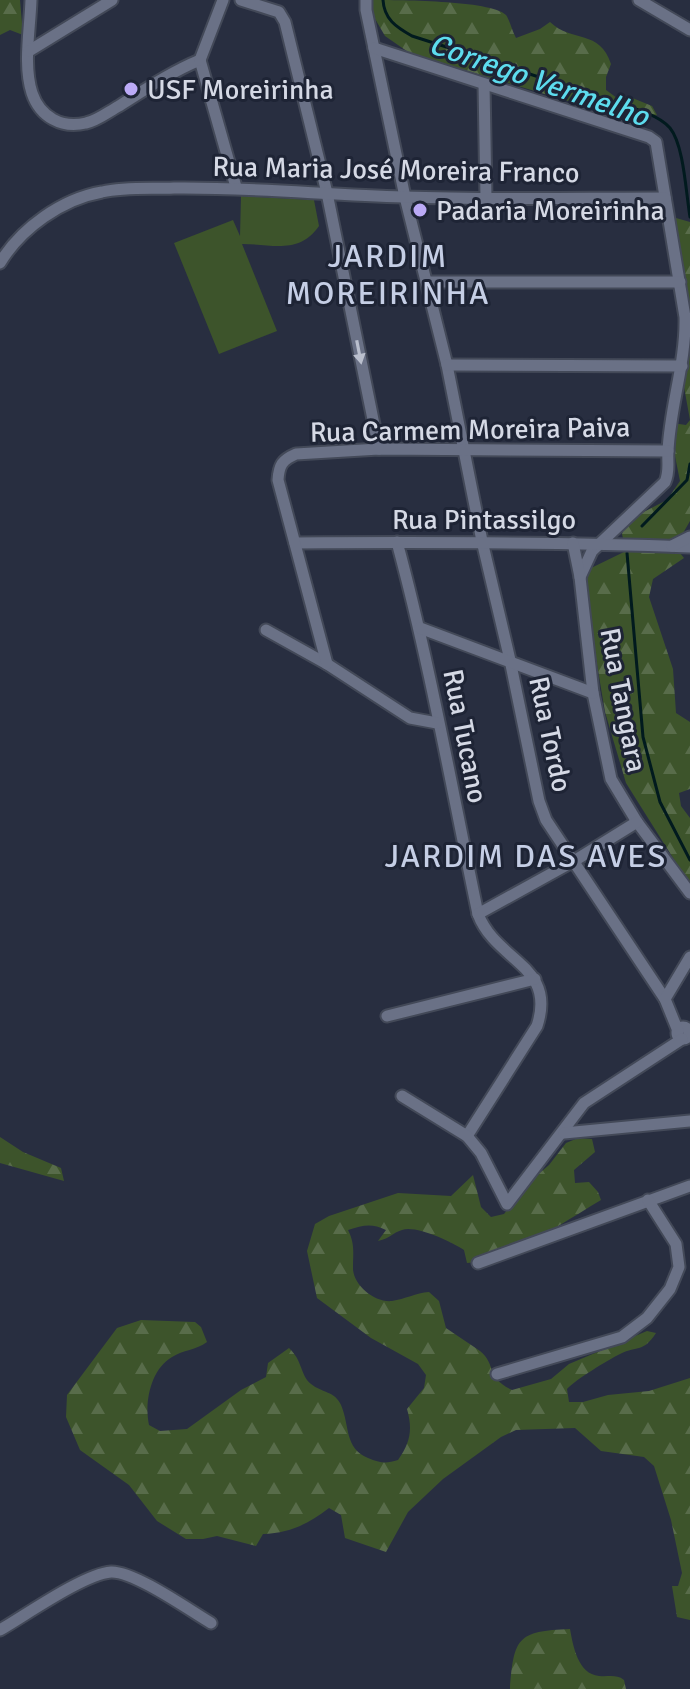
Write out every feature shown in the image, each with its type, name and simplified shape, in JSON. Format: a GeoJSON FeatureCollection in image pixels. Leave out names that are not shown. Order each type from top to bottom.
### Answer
{"type":"FeatureCollection","features":[{"type":"Feature","properties":{"kind":"street"},"geometry":{"type":"LineString","coordinates":[[31,0],[29,51],[32,92],[39,109],[52,120],[71,126],[89,123],[177,70],[200,60]]}},
{"type":"Feature","properties":{"kind":"street"},"geometry":{"type":"LineString","coordinates":[[29,51],[112,0]]}},
{"type":"Feature","properties":{"kind":"street"},"geometry":{"type":"LineString","coordinates":[[223,0],[200,60],[236,187]]}},
{"type":"Feature","properties":{"kind":"street"},"geometry":{"type":"LineString","coordinates":[[241,0],[279,12],[285,22],[327,193],[379,449]]}},
{"type":"Feature","properties":{"kind":"street","name":"Rua Tordo"},"geometry":{"type":"LineString","coordinates":[[366,0],[405,197],[447,365],[539,801],[546,820],[685,1033]]}},
{"type":"Feature","properties":{"kind":"street"},"geometry":{"type":"LineString","coordinates":[[639,0],[690,30]]}},
{"type":"Feature","properties":{"kind":"street"},"geometry":{"type":"LineString","coordinates":[[30,25],[33,31],[48,39]]}},
{"type":"Feature","properties":{"kind":"street"},"geometry":{"type":"LineString","coordinates":[[374,48],[649,137],[656,142],[680,282],[686,342],[668,451],[669,473],[665,482],[600,543],[587,559],[580,577]]}},
{"type":"Feature","properties":{"kind":"street"},"geometry":{"type":"LineString","coordinates":[[484,84],[486,198]]}},
{"type":"Feature","properties":{"kind":"street","name":"Rua Maria José Moreira Franco"},"geometry":{"type":"LineString","coordinates":[[0,263],[4,246],[74,200],[125,189],[236,187],[405,197],[665,198]]}},
{"type":"Feature","properties":{"kind":"street"},"geometry":{"type":"LineString","coordinates":[[426,282],[680,282]]}},
{"type":"Feature","properties":{"kind":"street"},"geometry":{"type":"LineString","coordinates":[[447,365],[682,366]]}},
{"type":"Feature","properties":{"kind":"street","name":"Rua Carmem Moreira Paiva"},"geometry":{"type":"LineString","coordinates":[[295,543],[278,480],[284,459],[296,454],[379,449],[668,451]]}},
{"type":"Feature","properties":{"kind":"street"},"geometry":{"type":"LineString","coordinates":[[619,524],[617,534],[620,543]]}},
{"type":"Feature","properties":{"kind":"street"},"geometry":{"type":"LineString","coordinates":[[672,547],[690,537]]}},
{"type":"Feature","properties":{"kind":"street","name":"Rua Pintassilgo"},"geometry":{"type":"LineString","coordinates":[[295,543],[482,541],[690,547]]}},
{"type":"Feature","properties":{"kind":"street","name":"Rua Tucano"},"geometry":{"type":"LineString","coordinates":[[397,542],[420,628],[478,914],[484,929],[535,979]]}},
{"type":"Feature","properties":{"kind":"street"},"geometry":{"type":"LineString","coordinates":[[295,543],[327,664]]}},
{"type":"Feature","properties":{"kind":"street","name":"Rua Tangara"},"geometry":{"type":"LineString","coordinates":[[573,543],[580,577],[593,693],[611,779],[637,822],[690,893]]}},
{"type":"Feature","properties":{"kind":"street"},"geometry":{"type":"LineString","coordinates":[[420,628],[593,693]]}},
{"type":"Feature","properties":{"kind":"street"},"geometry":{"type":"LineString","coordinates":[[266,630],[327,664],[410,718],[437,723]]}},
{"type":"Feature","properties":{"kind":"street"},"geometry":{"type":"LineString","coordinates":[[478,914],[637,822]]}},
{"type":"Feature","properties":{"kind":"street"},"geometry":{"type":"LineString","coordinates":[[669,1007],[674,981],[690,957]]}},
{"type":"Feature","properties":{"kind":"street"},"geometry":{"type":"LineString","coordinates":[[669,1007],[683,969]]}},
{"type":"Feature","properties":{"kind":"street"},"geometry":{"type":"LineString","coordinates":[[387,1016],[535,979],[542,995],[537,1026],[467,1136]]}},
{"type":"Feature","properties":{"kind":"street"},"geometry":{"type":"LineString","coordinates":[[653,981],[674,981]]}},
{"type":"Feature","properties":{"kind":"street"},"geometry":{"type":"LineString","coordinates":[[402,1096],[467,1136],[481,1153],[507,1204],[584,1103],[685,1033]]}},
{"type":"Feature","properties":{"kind":"street"},"geometry":{"type":"LineString","coordinates":[[584,1103],[585,1116],[597,1130]]}},
{"type":"Feature","properties":{"kind":"street"},"geometry":{"type":"LineString","coordinates":[[564,1133],[690,1121]]}},
{"type":"Feature","properties":{"kind":"street"},"geometry":{"type":"LineString","coordinates":[[478,1263],[690,1186]]}},
{"type":"Feature","properties":{"kind":"street"},"geometry":{"type":"LineString","coordinates":[[497,1374],[622,1337],[647,1318],[670,1289],[679,1267],[676,1244],[648,1200]]}},
{"type":"Feature","properties":{"kind":"street"},"geometry":{"type":"LineString","coordinates":[[0,1630],[91,1577],[113,1572],[139,1580],[211,1623]]}},
{"type":"Feature","properties":{"kind":"green space"},"geometry":{"type":"Polygon","coordinates":[[[0,0],[20,0],[23,35],[10,30],[0,35],[0,0]]]}},
{"type":"Feature","properties":{"kind":"green space"},"geometry":{"type":"Polygon","coordinates":[[[368,0],[482,6],[506,15],[516,38],[550,22],[600,46],[611,64],[606,77],[606,90],[617,98],[630,97],[652,106],[657,115],[631,120],[411,54],[385,36],[367,5],[368,0]]]}},
{"type":"Feature","properties":{"kind":"green space"},"geometry":{"type":"Polygon","coordinates":[[[241,196],[314,200],[319,226],[303,241],[294,244],[242,244],[277,331],[219,354],[174,243],[233,220],[240,236],[241,196]]]}},
{"type":"Feature","properties":{"kind":"green space"},"geometry":{"type":"Polygon","coordinates":[[[676,218],[690,222],[690,420],[684,387],[687,320],[675,260],[676,218]]]}},
{"type":"Feature","properties":{"kind":"green space"},"geometry":{"type":"Polygon","coordinates":[[[690,420],[690,521],[675,547],[684,558],[653,579],[649,597],[673,669],[676,713],[690,722],[690,789],[679,793],[681,806],[690,818],[690,885],[626,783],[605,712],[584,587],[587,570],[626,551],[622,534],[626,521],[667,500],[680,481],[670,431],[672,423],[686,425],[690,420]]]}},
{"type":"Feature","properties":{"kind":"green space"},"geometry":{"type":"Polygon","coordinates":[[[0,1137],[23,1152],[61,1168],[64,1181],[0,1163],[0,1137]]]}},
{"type":"Feature","properties":{"kind":"green space"},"geometry":{"type":"Polygon","coordinates":[[[578,1138],[592,1139],[595,1152],[574,1170],[575,1183],[589,1182],[601,1200],[570,1219],[518,1248],[467,1263],[464,1250],[425,1232],[402,1230],[378,1241],[386,1230],[372,1226],[358,1227],[348,1230],[353,1244],[354,1273],[365,1291],[385,1301],[429,1292],[439,1301],[446,1328],[480,1351],[494,1376],[512,1390],[551,1379],[569,1364],[647,1331],[656,1333],[644,1346],[615,1357],[567,1389],[569,1402],[583,1402],[608,1395],[649,1391],[690,1378],[690,1620],[677,1617],[672,1586],[678,1586],[682,1573],[671,1520],[654,1466],[644,1457],[601,1451],[575,1428],[516,1430],[501,1437],[443,1479],[408,1512],[386,1552],[345,1538],[341,1515],[329,1508],[298,1527],[263,1534],[256,1546],[217,1536],[186,1539],[157,1521],[129,1485],[80,1450],[66,1417],[67,1395],[117,1328],[141,1320],[195,1322],[201,1327],[207,1342],[172,1357],[154,1378],[149,1397],[149,1425],[160,1431],[187,1429],[241,1390],[266,1377],[268,1363],[289,1348],[307,1380],[338,1400],[351,1442],[360,1454],[376,1461],[398,1460],[409,1436],[407,1409],[424,1388],[426,1375],[418,1364],[371,1338],[317,1298],[307,1251],[315,1224],[329,1216],[398,1193],[451,1196],[473,1175],[481,1207],[491,1217],[504,1214],[566,1143],[578,1138]]]}},
{"type":"Feature","properties":{"kind":"green space"},"geometry":{"type":"Polygon","coordinates":[[[570,1629],[581,1665],[592,1674],[621,1678],[626,1689],[510,1689],[514,1658],[522,1641],[539,1632],[570,1629]]]}},
{"type":"Feature","properties":{"kind":"waterway","name":"Corrego Vermelho"},"geometry":{"type":"LineString","coordinates":[[383,0],[392,22],[412,36],[658,118],[675,136],[684,170],[690,217]]}},
{"type":"Feature","properties":{"kind":"waterway","name":"Corrego Vermelho"},"geometry":{"type":"LineString","coordinates":[[642,526],[687,480],[690,464]]}},
{"type":"Feature","properties":{"kind":"waterway","name":"Corrego Vermelho"},"geometry":{"type":"LineString","coordinates":[[627,553],[643,737],[660,802],[690,860]]}},
{"type":"Feature","properties":{"kind":"place","name":"USF Moreirinha"},"geometry":{"type":"Point","coordinates":[131,89]}},
{"type":"Feature","properties":{"kind":"place","name":"Padaria Moreirinha"},"geometry":{"type":"Point","coordinates":[420,210]}},
{"type":"Feature","properties":{"kind":"district","name":"JARDIM MOREIRINHA"},"geometry":{"type":"Point","coordinates":[388,274]}},
{"type":"Feature","properties":{"kind":"district","name":"JARDIM DAS AVES"},"geometry":{"type":"Point","coordinates":[526,856]}}]}
